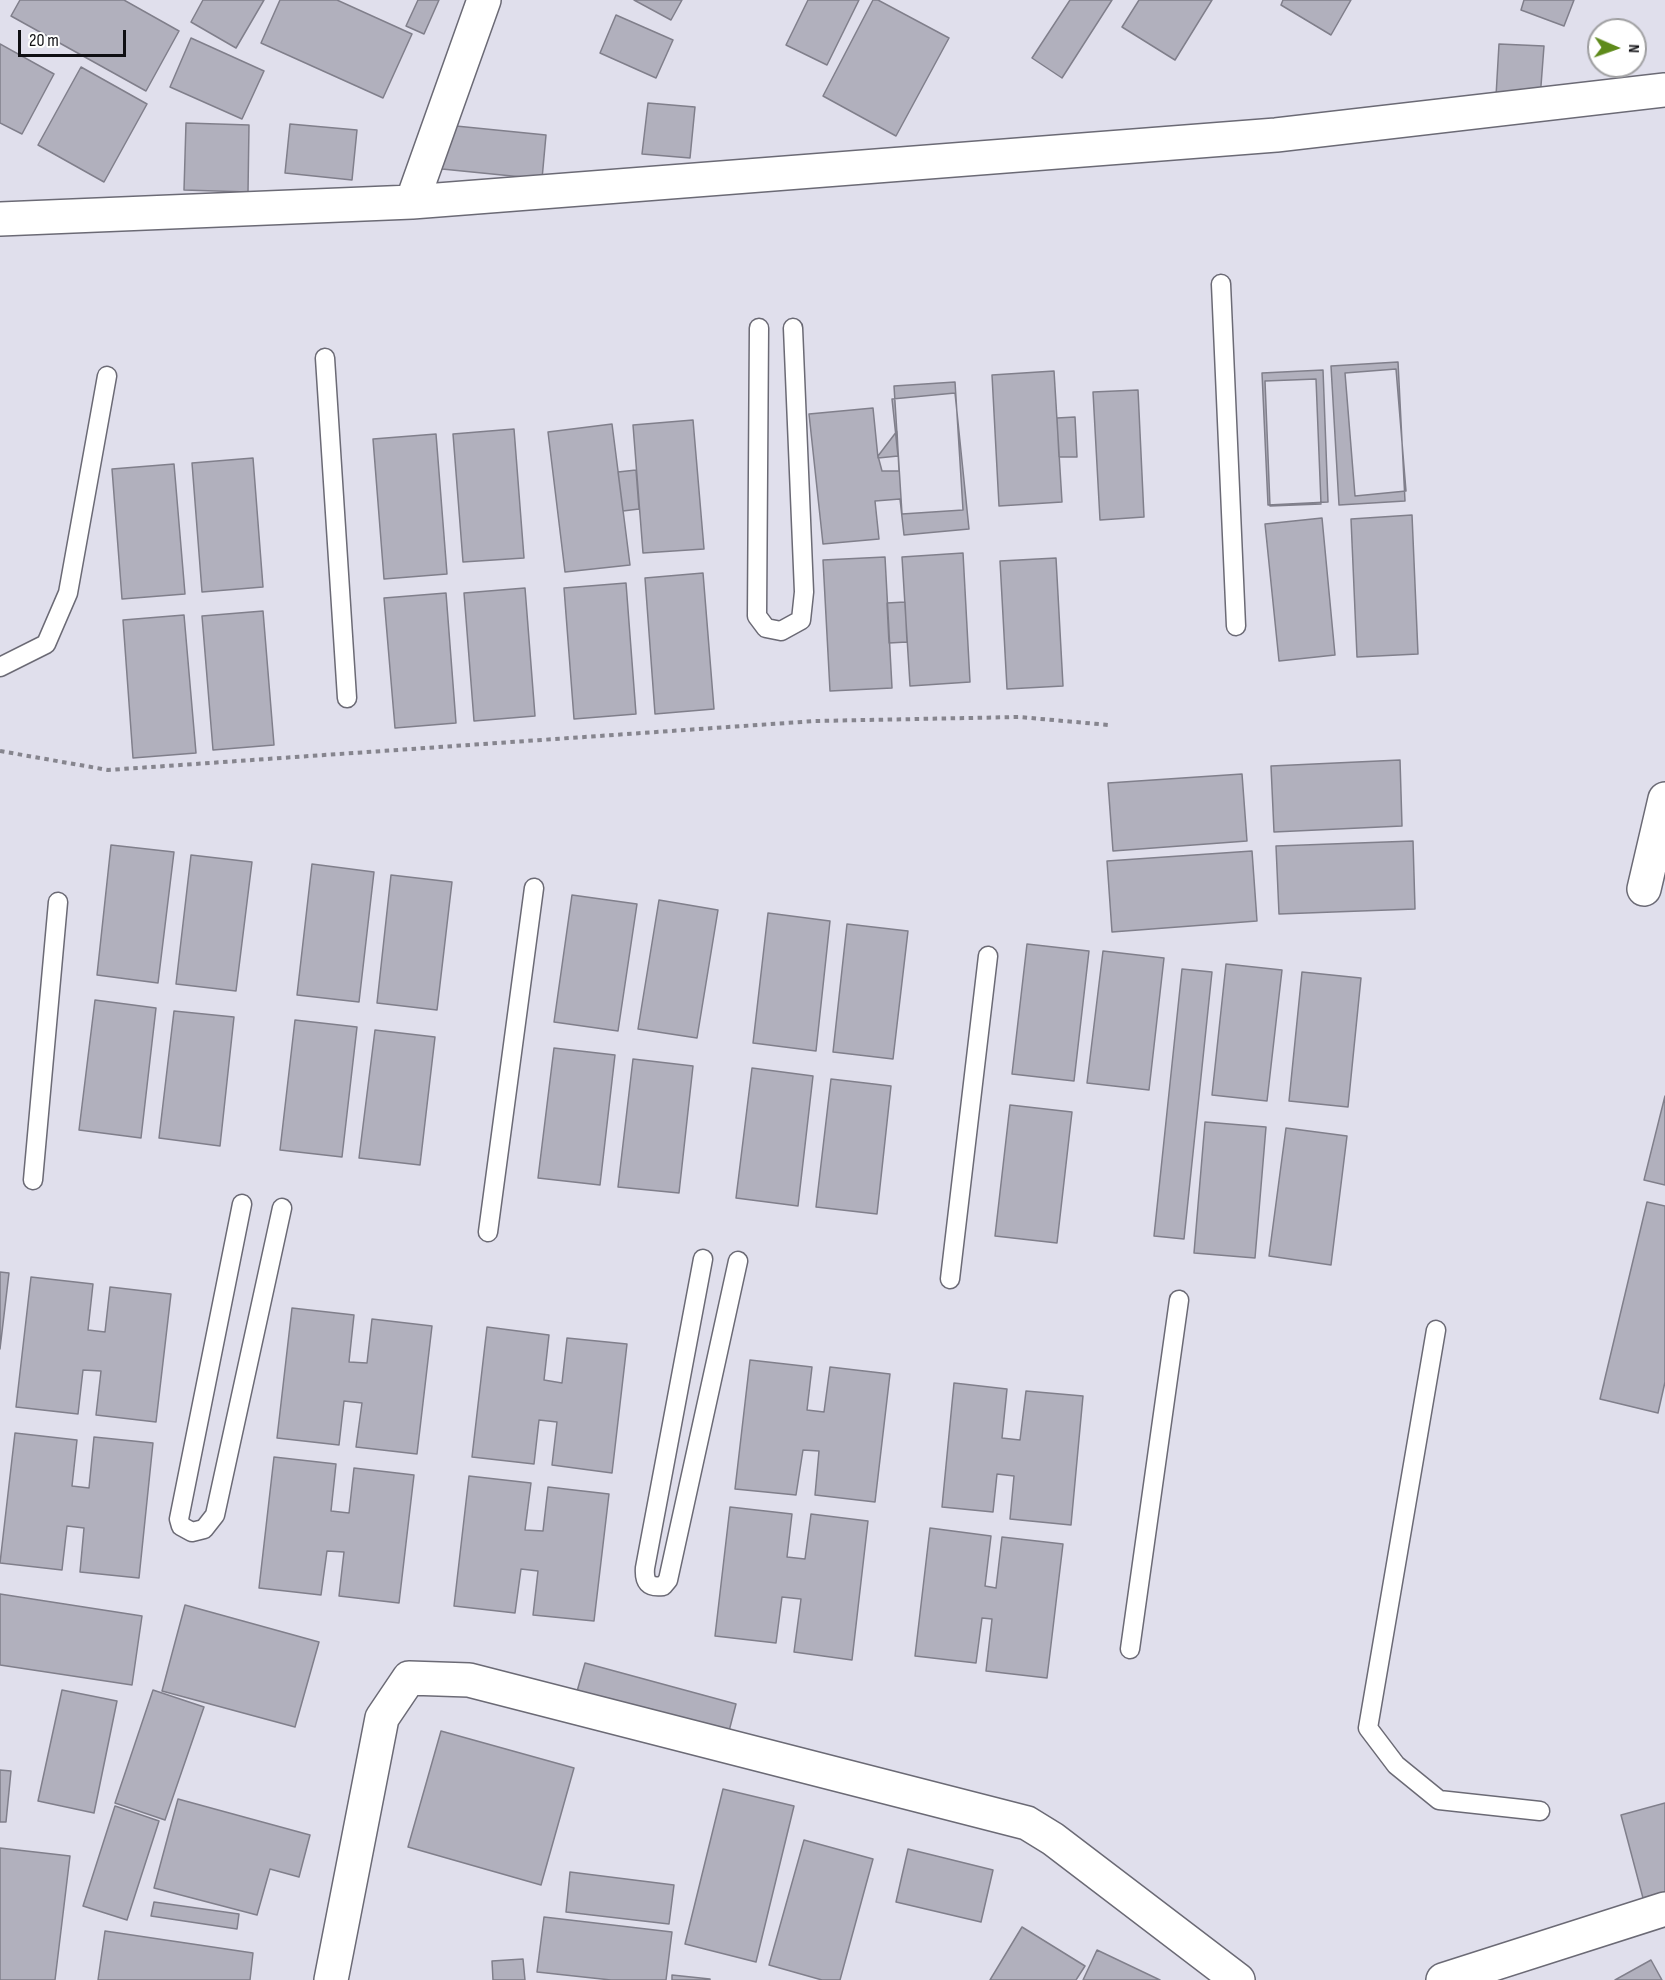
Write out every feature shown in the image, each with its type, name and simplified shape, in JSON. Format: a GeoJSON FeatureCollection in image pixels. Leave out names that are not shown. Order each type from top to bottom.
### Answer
{"type":"FeatureCollection","features":[{"type":"Feature","properties":{"kind":"street"},"geometry":{"type":"LineString","coordinates":[[412,202],[484,0]]}},
{"type":"Feature","properties":{"kind":"street"},"geometry":{"type":"LineString","coordinates":[[0,219],[412,202],[1276,135],[1665,90]]}},
{"type":"Feature","properties":{"kind":"street"},"geometry":{"type":"LineString","coordinates":[[1644,889],[1665,799]]}},
{"type":"Feature","properties":{"kind":"street"},"geometry":{"type":"LineString","coordinates":[[331,1980],[382,1718],[409,1678],[469,1680],[1027,1823],[1053,1839],[1238,1980]]}},
{"type":"Feature","properties":{"kind":"street"},"geometry":{"type":"LineString","coordinates":[[1443,1980],[1665,1909]]}},
{"type":"Feature","properties":{"kind":"lane"},"geometry":{"type":"LineString","coordinates":[[1221,284],[1236,626]]}},
{"type":"Feature","properties":{"kind":"lane"},"geometry":{"type":"LineString","coordinates":[[759,328],[757,615],[766,628],[781,631],[801,620],[804,592],[793,328]]}},
{"type":"Feature","properties":{"kind":"lane"},"geometry":{"type":"LineString","coordinates":[[325,358],[347,698]]}},
{"type":"Feature","properties":{"kind":"lane"},"geometry":{"type":"LineString","coordinates":[[0,667],[46,644],[68,593],[107,376]]}},
{"type":"Feature","properties":{"kind":"lane"},"geometry":{"type":"LineString","coordinates":[[488,1232],[534,888]]}},
{"type":"Feature","properties":{"kind":"lane"},"geometry":{"type":"LineString","coordinates":[[33,1180],[58,902]]}},
{"type":"Feature","properties":{"kind":"lane"},"geometry":{"type":"LineString","coordinates":[[950,1279],[988,956]]}},
{"type":"Feature","properties":{"kind":"lane"},"geometry":{"type":"LineString","coordinates":[[242,1204],[179,1519],[181,1526],[192,1532],[204,1529],[215,1515],[282,1208]]}},
{"type":"Feature","properties":{"kind":"lane"},"geometry":{"type":"LineString","coordinates":[[703,1259],[645,1568],[644,1578],[654,1587],[663,1586],[668,1580],[738,1261]]}},
{"type":"Feature","properties":{"kind":"lane"},"geometry":{"type":"LineString","coordinates":[[1130,1648],[1179,1300]]}},
{"type":"Feature","properties":{"kind":"lane"},"geometry":{"type":"LineString","coordinates":[[1436,1330],[1368,1728],[1396,1765],[1439,1800],[1540,1811]]}},
{"type":"Feature","properties":{"kind":"path"},"geometry":{"type":"LineString","coordinates":[[0,751],[108,770],[814,721],[1019,717],[1109,725]]}},
{"type":"Feature","properties":{"kind":"building"},"geometry":{"type":"Polygon","coordinates":[[[20,0],[124,0],[179,31],[146,91],[11,16],[20,0]]]}},
{"type":"Feature","properties":{"kind":"building"},"geometry":{"type":"Polygon","coordinates":[[[203,0],[264,0],[236,48],[191,22],[203,0]]]}},
{"type":"Feature","properties":{"kind":"building"},"geometry":{"type":"Polygon","coordinates":[[[280,0],[337,0],[412,34],[383,98],[261,43],[280,0]]]}},
{"type":"Feature","properties":{"kind":"building"},"geometry":{"type":"Polygon","coordinates":[[[418,0],[439,0],[424,34],[406,26],[418,0]]]}},
{"type":"Feature","properties":{"kind":"building"},"geometry":{"type":"Polygon","coordinates":[[[634,0],[682,0],[671,20],[634,0]]]}},
{"type":"Feature","properties":{"kind":"building"},"geometry":{"type":"Polygon","coordinates":[[[808,0],[859,0],[827,65],[786,45],[808,0]]]}},
{"type":"Feature","properties":{"kind":"building"},"geometry":{"type":"Polygon","coordinates":[[[873,0],[878,0],[949,38],[896,136],[823,96],[873,0]]]}},
{"type":"Feature","properties":{"kind":"building"},"geometry":{"type":"Polygon","coordinates":[[[1070,0],[1112,0],[1062,78],[1032,58],[1070,0]]]}},
{"type":"Feature","properties":{"kind":"building"},"geometry":{"type":"Polygon","coordinates":[[[1139,0],[1212,0],[1175,60],[1122,27],[1139,0]]]}},
{"type":"Feature","properties":{"kind":"building"},"geometry":{"type":"Polygon","coordinates":[[[1283,0],[1351,0],[1331,35],[1281,5],[1283,0]]]}},
{"type":"Feature","properties":{"kind":"building"},"geometry":{"type":"Polygon","coordinates":[[[1524,0],[1574,0],[1564,26],[1521,10],[1524,0]]]}},
{"type":"Feature","properties":{"kind":"building"},"geometry":{"type":"Polygon","coordinates":[[[616,15],[673,40],[656,78],[600,53],[616,15]]]}},
{"type":"Feature","properties":{"kind":"building"},"geometry":{"type":"Polygon","coordinates":[[[191,38],[264,71],[242,119],[170,87],[191,38]]]}},
{"type":"Feature","properties":{"kind":"building"},"geometry":{"type":"Polygon","coordinates":[[[0,44],[54,74],[22,134],[0,123],[0,44]]]}},
{"type":"Feature","properties":{"kind":"building"},"geometry":{"type":"Polygon","coordinates":[[[1499,44],[1544,46],[1540,99],[1496,96],[1499,44]]]}},
{"type":"Feature","properties":{"kind":"building"},"geometry":{"type":"Polygon","coordinates":[[[81,67],[147,104],[104,182],[38,145],[81,67]]]}},
{"type":"Feature","properties":{"kind":"building"},"geometry":{"type":"Polygon","coordinates":[[[648,103],[695,107],[690,158],[642,154],[648,103]]]}},
{"type":"Feature","properties":{"kind":"building"},"geometry":{"type":"Polygon","coordinates":[[[186,123],[249,125],[248,192],[184,190],[186,123]]]}},
{"type":"Feature","properties":{"kind":"building"},"geometry":{"type":"Polygon","coordinates":[[[290,124],[357,130],[352,180],[285,173],[290,124]]]}},
{"type":"Feature","properties":{"kind":"building"},"geometry":{"type":"Polygon","coordinates":[[[446,125],[546,135],[542,179],[442,169],[446,125]]]}},
{"type":"Feature","properties":{"kind":"building"},"geometry":{"type":"Polygon","coordinates":[[[1398,362],[1405,501],[1339,505],[1331,366],[1398,362]]]}},
{"type":"Feature","properties":{"kind":"building"},"geometry":{"type":"Polygon","coordinates":[[[1396,369],[1406,491],[1355,496],[1345,373],[1396,369]]]}},
{"type":"Feature","properties":{"kind":"building"},"geometry":{"type":"Polygon","coordinates":[[[1323,370],[1328,502],[1268,505],[1262,373],[1323,370]]]}},
{"type":"Feature","properties":{"kind":"building"},"geometry":{"type":"Polygon","coordinates":[[[1054,371],[1062,502],[999,506],[992,375],[1054,371]]]}},
{"type":"Feature","properties":{"kind":"building"},"geometry":{"type":"Polygon","coordinates":[[[1316,379],[1321,504],[1270,506],[1265,381],[1316,379]]]}},
{"type":"Feature","properties":{"kind":"building"},"geometry":{"type":"Polygon","coordinates":[[[955,382],[963,510],[902,514],[894,386],[955,382]]]}},
{"type":"Feature","properties":{"kind":"building"},"geometry":{"type":"Polygon","coordinates":[[[1138,390],[1144,517],[1100,520],[1093,392],[1138,390]]]}},
{"type":"Feature","properties":{"kind":"building"},"geometry":{"type":"Polygon","coordinates":[[[955,393],[969,529],[904,535],[900,499],[875,501],[879,539],[823,544],[809,414],[873,408],[878,458],[898,456],[892,399],[955,393]]]}},
{"type":"Feature","properties":{"kind":"building"},"geometry":{"type":"Polygon","coordinates":[[[1075,417],[1077,457],[1059,457],[1057,418],[1075,417]]]}},
{"type":"Feature","properties":{"kind":"building"},"geometry":{"type":"Polygon","coordinates":[[[693,420],[704,549],[643,553],[633,425],[693,420]]]}},
{"type":"Feature","properties":{"kind":"building"},"geometry":{"type":"Polygon","coordinates":[[[612,424],[630,565],[565,572],[548,432],[612,424]]]}},
{"type":"Feature","properties":{"kind":"building"},"geometry":{"type":"Polygon","coordinates":[[[514,429],[524,558],[463,562],[453,434],[514,429]]]}},
{"type":"Feature","properties":{"kind":"building"},"geometry":{"type":"Polygon","coordinates":[[[897,431],[899,471],[882,471],[878,456],[897,431]]]}},
{"type":"Feature","properties":{"kind":"building"},"geometry":{"type":"Polygon","coordinates":[[[436,434],[447,574],[384,579],[373,439],[436,434]]]}},
{"type":"Feature","properties":{"kind":"building"},"geometry":{"type":"Polygon","coordinates":[[[253,458],[263,587],[202,592],[192,463],[253,458]]]}},
{"type":"Feature","properties":{"kind":"building"},"geometry":{"type":"Polygon","coordinates":[[[174,464],[185,594],[122,599],[112,469],[174,464]]]}},
{"type":"Feature","properties":{"kind":"building"},"geometry":{"type":"Polygon","coordinates":[[[636,470],[639,509],[623,511],[618,472],[636,470]]]}},
{"type":"Feature","properties":{"kind":"building"},"geometry":{"type":"Polygon","coordinates":[[[1412,515],[1418,654],[1357,657],[1351,519],[1412,515]]]}},
{"type":"Feature","properties":{"kind":"building"},"geometry":{"type":"Polygon","coordinates":[[[1322,518],[1335,655],[1279,661],[1265,524],[1322,518]]]}},
{"type":"Feature","properties":{"kind":"building"},"geometry":{"type":"Polygon","coordinates":[[[963,553],[970,682],[910,686],[902,557],[963,553]]]}},
{"type":"Feature","properties":{"kind":"building"},"geometry":{"type":"Polygon","coordinates":[[[885,557],[892,688],[830,691],[823,560],[885,557]]]}},
{"type":"Feature","properties":{"kind":"building"},"geometry":{"type":"Polygon","coordinates":[[[1056,558],[1063,686],[1007,689],[1000,561],[1056,558]]]}},
{"type":"Feature","properties":{"kind":"building"},"geometry":{"type":"Polygon","coordinates":[[[703,573],[714,709],[655,714],[645,578],[703,573]]]}},
{"type":"Feature","properties":{"kind":"building"},"geometry":{"type":"Polygon","coordinates":[[[626,583],[636,714],[574,719],[564,588],[626,583]]]}},
{"type":"Feature","properties":{"kind":"building"},"geometry":{"type":"Polygon","coordinates":[[[525,588],[535,716],[474,721],[464,593],[525,588]]]}},
{"type":"Feature","properties":{"kind":"building"},"geometry":{"type":"Polygon","coordinates":[[[446,593],[456,723],[395,728],[384,598],[446,593]]]}},
{"type":"Feature","properties":{"kind":"building"},"geometry":{"type":"Polygon","coordinates":[[[905,602],[907,642],[889,643],[887,603],[905,602]]]}},
{"type":"Feature","properties":{"kind":"building"},"geometry":{"type":"Polygon","coordinates":[[[263,611],[274,745],[213,750],[202,616],[263,611]]]}},
{"type":"Feature","properties":{"kind":"building"},"geometry":{"type":"Polygon","coordinates":[[[184,615],[196,753],[133,758],[123,620],[184,615]]]}},
{"type":"Feature","properties":{"kind":"building"},"geometry":{"type":"Polygon","coordinates":[[[1400,760],[1402,826],[1274,832],[1271,766],[1400,760]]]}},
{"type":"Feature","properties":{"kind":"building"},"geometry":{"type":"Polygon","coordinates":[[[1242,774],[1247,841],[1113,851],[1108,783],[1242,774]]]}},
{"type":"Feature","properties":{"kind":"building"},"geometry":{"type":"Polygon","coordinates":[[[1413,841],[1415,909],[1279,914],[1276,846],[1413,841]]]}},
{"type":"Feature","properties":{"kind":"building"},"geometry":{"type":"Polygon","coordinates":[[[111,845],[174,852],[158,983],[97,975],[111,845]]]}},
{"type":"Feature","properties":{"kind":"building"},"geometry":{"type":"Polygon","coordinates":[[[1252,851],[1257,921],[1112,932],[1107,861],[1252,851]]]}},
{"type":"Feature","properties":{"kind":"building"},"geometry":{"type":"Polygon","coordinates":[[[191,855],[252,862],[236,991],[176,984],[191,855]]]}},
{"type":"Feature","properties":{"kind":"building"},"geometry":{"type":"Polygon","coordinates":[[[312,864],[374,872],[359,1002],[297,995],[312,864]]]}},
{"type":"Feature","properties":{"kind":"building"},"geometry":{"type":"Polygon","coordinates":[[[391,875],[452,882],[437,1010],[377,1003],[391,875]]]}},
{"type":"Feature","properties":{"kind":"building"},"geometry":{"type":"Polygon","coordinates":[[[572,895],[637,904],[618,1031],[554,1022],[572,895]]]}},
{"type":"Feature","properties":{"kind":"building"},"geometry":{"type":"Polygon","coordinates":[[[659,900],[718,910],[697,1038],[638,1029],[659,900]]]}},
{"type":"Feature","properties":{"kind":"building"},"geometry":{"type":"Polygon","coordinates":[[[768,913],[830,921],[816,1051],[753,1043],[768,913]]]}},
{"type":"Feature","properties":{"kind":"building"},"geometry":{"type":"Polygon","coordinates":[[[847,924],[908,931],[893,1059],[833,1052],[847,924]]]}},
{"type":"Feature","properties":{"kind":"building"},"geometry":{"type":"Polygon","coordinates":[[[1027,944],[1089,951],[1074,1081],[1012,1074],[1027,944]]]}},
{"type":"Feature","properties":{"kind":"building"},"geometry":{"type":"Polygon","coordinates":[[[1103,951],[1164,958],[1149,1090],[1087,1083],[1103,951]]]}},
{"type":"Feature","properties":{"kind":"building"},"geometry":{"type":"Polygon","coordinates":[[[1226,964],[1282,970],[1267,1101],[1212,1095],[1226,964]]]}},
{"type":"Feature","properties":{"kind":"building"},"geometry":{"type":"Polygon","coordinates":[[[1182,969],[1212,972],[1184,1239],[1154,1236],[1182,969]]]}},
{"type":"Feature","properties":{"kind":"building"},"geometry":{"type":"Polygon","coordinates":[[[1302,972],[1361,978],[1348,1107],[1289,1101],[1302,972]]]}},
{"type":"Feature","properties":{"kind":"building"},"geometry":{"type":"Polygon","coordinates":[[[95,1000],[156,1008],[141,1138],[79,1130],[95,1000]]]}},
{"type":"Feature","properties":{"kind":"building"},"geometry":{"type":"Polygon","coordinates":[[[174,1011],[234,1017],[220,1146],[159,1138],[174,1011]]]}},
{"type":"Feature","properties":{"kind":"building"},"geometry":{"type":"Polygon","coordinates":[[[295,1020],[357,1027],[342,1157],[280,1150],[295,1020]]]}},
{"type":"Feature","properties":{"kind":"building"},"geometry":{"type":"Polygon","coordinates":[[[375,1030],[435,1037],[420,1165],[359,1158],[375,1030]]]}},
{"type":"Feature","properties":{"kind":"building"},"geometry":{"type":"Polygon","coordinates":[[[554,1048],[615,1055],[600,1185],[538,1178],[554,1048]]]}},
{"type":"Feature","properties":{"kind":"building"},"geometry":{"type":"Polygon","coordinates":[[[633,1059],[693,1066],[679,1193],[618,1187],[633,1059]]]}},
{"type":"Feature","properties":{"kind":"building"},"geometry":{"type":"Polygon","coordinates":[[[752,1068],[813,1076],[798,1206],[736,1198],[752,1068]]]}},
{"type":"Feature","properties":{"kind":"building"},"geometry":{"type":"Polygon","coordinates":[[[831,1079],[891,1086],[877,1214],[816,1207],[831,1079]]]}},
{"type":"Feature","properties":{"kind":"building"},"geometry":{"type":"Polygon","coordinates":[[[1665,1096],[1665,1185],[1644,1180],[1665,1096]]]}},
{"type":"Feature","properties":{"kind":"building"},"geometry":{"type":"Polygon","coordinates":[[[1010,1105],[1072,1112],[1057,1243],[995,1236],[1010,1105]]]}},
{"type":"Feature","properties":{"kind":"building"},"geometry":{"type":"Polygon","coordinates":[[[1205,1122],[1266,1127],[1255,1258],[1194,1253],[1205,1122]]]}},
{"type":"Feature","properties":{"kind":"building"},"geometry":{"type":"Polygon","coordinates":[[[1286,1128],[1347,1136],[1331,1265],[1269,1256],[1286,1128]]]}},
{"type":"Feature","properties":{"kind":"building"},"geometry":{"type":"Polygon","coordinates":[[[1647,1202],[1665,1206],[1665,1382],[1658,1413],[1600,1399],[1647,1202]]]}},
{"type":"Feature","properties":{"kind":"building"},"geometry":{"type":"Polygon","coordinates":[[[0,1272],[9,1273],[0,1349],[0,1272]]]}},
{"type":"Feature","properties":{"kind":"building"},"geometry":{"type":"Polygon","coordinates":[[[31,1277],[93,1284],[88,1330],[105,1332],[110,1287],[171,1294],[156,1422],[96,1415],[101,1371],[83,1370],[78,1414],[16,1407],[31,1277]]]}},
{"type":"Feature","properties":{"kind":"building"},"geometry":{"type":"Polygon","coordinates":[[[292,1308],[354,1315],[349,1362],[367,1363],[372,1319],[432,1326],[417,1454],[356,1447],[362,1403],[344,1401],[339,1445],[277,1438],[292,1308]]]}},
{"type":"Feature","properties":{"kind":"building"},"geometry":{"type":"Polygon","coordinates":[[[487,1327],[549,1335],[544,1380],[562,1383],[567,1338],[627,1344],[612,1473],[552,1465],[557,1422],[539,1420],[534,1464],[472,1457],[487,1327]]]}},
{"type":"Feature","properties":{"kind":"building"},"geometry":{"type":"Polygon","coordinates":[[[750,1360],[812,1367],[807,1410],[824,1412],[830,1367],[890,1374],[875,1502],[815,1495],[819,1451],[803,1450],[796,1495],[735,1489],[750,1360]]]}},
{"type":"Feature","properties":{"kind":"building"},"geometry":{"type":"Polygon","coordinates":[[[954,1383],[1007,1389],[1002,1438],[1020,1440],[1026,1391],[1083,1396],[1071,1525],[1010,1519],[1014,1476],[997,1474],[993,1512],[942,1507],[954,1383]]]}},
{"type":"Feature","properties":{"kind":"building"},"geometry":{"type":"Polygon","coordinates":[[[15,1433],[77,1440],[72,1486],[89,1488],[94,1437],[153,1443],[139,1578],[80,1572],[84,1528],[67,1526],[62,1570],[0,1563],[15,1433]]]}},
{"type":"Feature","properties":{"kind":"building"},"geometry":{"type":"Polygon","coordinates":[[[274,1457],[336,1464],[331,1511],[349,1513],[354,1468],[414,1475],[399,1603],[339,1596],[344,1552],[327,1551],[321,1595],[259,1588],[274,1457]]]}},
{"type":"Feature","properties":{"kind":"building"},"geometry":{"type":"Polygon","coordinates":[[[469,1476],[531,1483],[525,1530],[543,1531],[548,1487],[609,1494],[594,1621],[533,1615],[538,1571],[521,1569],[515,1613],[454,1606],[469,1476]]]}},
{"type":"Feature","properties":{"kind":"building"},"geometry":{"type":"Polygon","coordinates":[[[730,1507],[792,1514],[787,1557],[805,1559],[811,1514],[868,1521],[852,1660],[794,1652],[801,1599],[782,1597],[776,1643],[715,1636],[730,1507]]]}},
{"type":"Feature","properties":{"kind":"building"},"geometry":{"type":"Polygon","coordinates":[[[930,1528],[991,1536],[985,1586],[996,1588],[1002,1537],[1063,1544],[1047,1678],[986,1671],[992,1619],[982,1618],[976,1663],[915,1656],[930,1528]]]}},
{"type":"Feature","properties":{"kind":"building"},"geometry":{"type":"Polygon","coordinates":[[[0,1594],[142,1616],[132,1685],[0,1665],[0,1594]]]}},
{"type":"Feature","properties":{"kind":"building"},"geometry":{"type":"Polygon","coordinates":[[[185,1605],[319,1642],[295,1727],[162,1691],[185,1605]]]}},
{"type":"Feature","properties":{"kind":"building"},"geometry":{"type":"Polygon","coordinates":[[[585,1663],[736,1704],[728,1735],[576,1695],[585,1663]]]}},
{"type":"Feature","properties":{"kind":"building"},"geometry":{"type":"Polygon","coordinates":[[[62,1690],[117,1701],[94,1813],[38,1801],[62,1690]]]}},
{"type":"Feature","properties":{"kind":"building"},"geometry":{"type":"Polygon","coordinates":[[[153,1690],[204,1707],[165,1820],[115,1803],[153,1690]]]}},
{"type":"Feature","properties":{"kind":"building"},"geometry":{"type":"Polygon","coordinates":[[[441,1731],[574,1768],[541,1885],[408,1847],[441,1731]]]}},
{"type":"Feature","properties":{"kind":"building"},"geometry":{"type":"Polygon","coordinates":[[[0,1770],[11,1771],[6,1822],[0,1822],[0,1770]]]}},
{"type":"Feature","properties":{"kind":"building"},"geometry":{"type":"Polygon","coordinates":[[[723,1789],[794,1806],[756,1962],[685,1944],[723,1789]]]}},
{"type":"Feature","properties":{"kind":"building"},"geometry":{"type":"Polygon","coordinates":[[[178,1799],[310,1835],[299,1877],[270,1869],[257,1915],[154,1888],[178,1799]]]}},
{"type":"Feature","properties":{"kind":"building"},"geometry":{"type":"Polygon","coordinates":[[[1665,1803],[1665,1892],[1643,1898],[1621,1815],[1665,1803]]]}},
{"type":"Feature","properties":{"kind":"building"},"geometry":{"type":"Polygon","coordinates":[[[115,1806],[159,1821],[127,1920],[83,1906],[115,1806]]]}},
{"type":"Feature","properties":{"kind":"building"},"geometry":{"type":"Polygon","coordinates":[[[804,1840],[873,1859],[840,1980],[822,1980],[769,1965],[804,1840]]]}},
{"type":"Feature","properties":{"kind":"building"},"geometry":{"type":"Polygon","coordinates":[[[0,1848],[70,1856],[55,1980],[0,1980],[0,1848]]]}},
{"type":"Feature","properties":{"kind":"building"},"geometry":{"type":"Polygon","coordinates":[[[908,1849],[993,1870],[981,1922],[896,1902],[908,1849]]]}},
{"type":"Feature","properties":{"kind":"building"},"geometry":{"type":"Polygon","coordinates":[[[570,1872],[674,1885],[669,1924],[566,1912],[570,1872]]]}},
{"type":"Feature","properties":{"kind":"building"},"geometry":{"type":"Polygon","coordinates":[[[154,1902],[239,1914],[237,1929],[151,1916],[154,1902]]]}},
{"type":"Feature","properties":{"kind":"building"},"geometry":{"type":"Polygon","coordinates":[[[544,1917],[672,1932],[666,1980],[611,1980],[537,1972],[544,1917]]]}},
{"type":"Feature","properties":{"kind":"building"},"geometry":{"type":"Polygon","coordinates":[[[1022,1927],[1085,1966],[1076,1980],[990,1980],[1022,1927]]]}},
{"type":"Feature","properties":{"kind":"building"},"geometry":{"type":"Polygon","coordinates":[[[105,1931],[253,1953],[250,1980],[98,1980],[105,1931]]]}},
{"type":"Feature","properties":{"kind":"building"},"geometry":{"type":"Polygon","coordinates":[[[1097,1950],[1160,1980],[1083,1980],[1097,1950]]]}},
{"type":"Feature","properties":{"kind":"building"},"geometry":{"type":"Polygon","coordinates":[[[523,1959],[525,1980],[493,1980],[492,1961],[523,1959]]]}},
{"type":"Feature","properties":{"kind":"building"},"geometry":{"type":"Polygon","coordinates":[[[1651,1960],[1662,1980],[1615,1980],[1651,1960]]]}},
{"type":"Feature","properties":{"kind":"building"},"geometry":{"type":"Polygon","coordinates":[[[672,1975],[710,1979],[710,1980],[672,1980],[672,1975]]]}}]}
